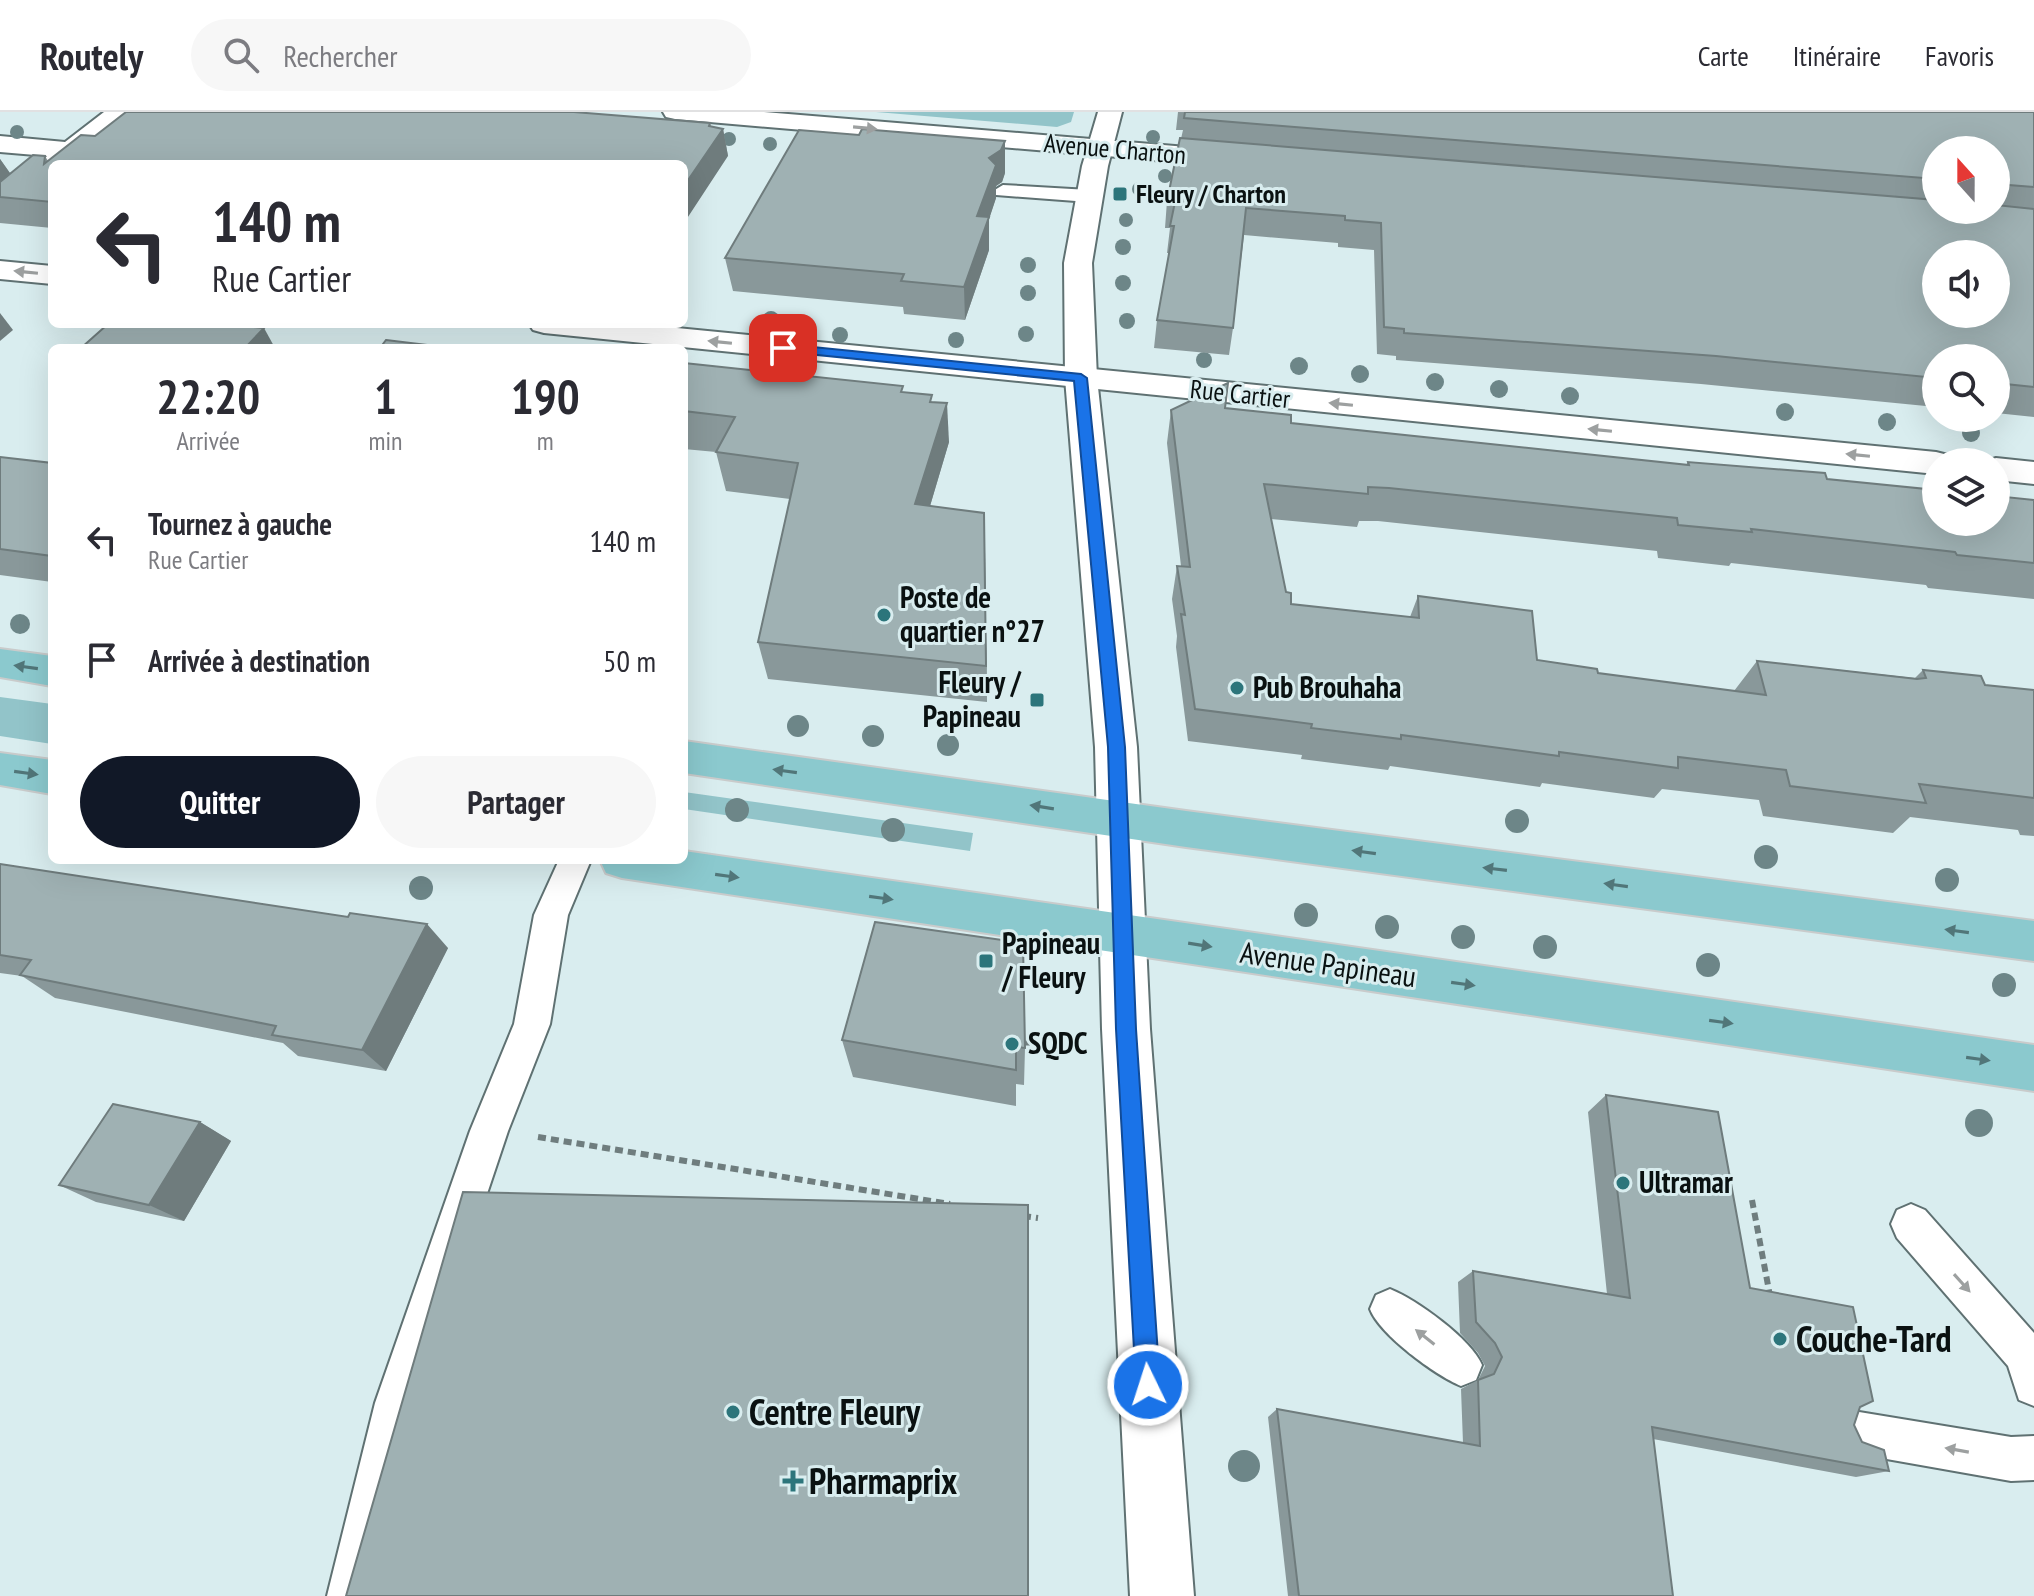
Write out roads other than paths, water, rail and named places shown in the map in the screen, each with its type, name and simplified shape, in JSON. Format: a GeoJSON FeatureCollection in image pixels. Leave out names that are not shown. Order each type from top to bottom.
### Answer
{"type":"FeatureCollection","features":[{"type":"Feature","properties":{"kind":"main road"},"geometry":{"type":"LineString","coordinates":[[0,663],[48,670]]}},
{"type":"Feature","properties":{"kind":"main road"},"geometry":{"type":"LineString","coordinates":[[688,758],[982,797],[1119,820],[2034,941]]}},
{"type":"Feature","properties":{"kind":"main road"},"geometry":{"type":"LineString","coordinates":[[0,769],[48,776]]}},
{"type":"Feature","properties":{"kind":"main road","name":"Avenue Papineau"},"geometry":{"type":"LineString","coordinates":[[649,864],[2034,1068]]}},
{"type":"Feature","properties":{"kind":"street"},"geometry":{"type":"LineString","coordinates":[[0,144],[59,160],[119,112]]}},
{"type":"Feature","properties":{"kind":"street","name":"Avenue Charton"},"geometry":{"type":"LineString","coordinates":[[675,112],[1260,161]]}},
{"type":"Feature","properties":{"kind":"street"},"geometry":{"type":"LineString","coordinates":[[1110,112],[1089,196],[1078,263],[1081,378],[1116,747],[1132,1139],[1162,1596]]}},
{"type":"Feature","properties":{"kind":"street"},"geometry":{"type":"LineString","coordinates":[[29,184],[48,169]]}},
{"type":"Feature","properties":{"kind":"street"},"geometry":{"type":"LineString","coordinates":[[0,270],[48,275]]}},
{"type":"Feature","properties":{"kind":"street","name":"Rue Cartier"},"geometry":{"type":"LineString","coordinates":[[584,328],[1922,462]]}},
{"type":"Feature","properties":{"kind":"street"},"geometry":{"type":"LineString","coordinates":[[2010,470],[2034,473]]}},
{"type":"Feature","properties":{"kind":"lane"},"geometry":{"type":"LineString","coordinates":[[1003,191],[1089,196]]}},
{"type":"Feature","properties":{"kind":"lane"},"geometry":{"type":"LineString","coordinates":[[350,1596],[396,1403],[489,1131],[532,1024],[551,915],[573,864]]}},
{"type":"Feature","properties":{"kind":"lane"},"geometry":{"type":"LineString","coordinates":[[1911,1224],[2026,1355],[2034,1385]]}},
{"type":"Feature","properties":{"kind":"lane"},"geometry":{"type":"LineString","coordinates":[[1390,1309],[1461,1365]]}},
{"type":"Feature","properties":{"kind":"lane"},"geometry":{"type":"LineString","coordinates":[[1847,1431],[2011,1459],[2034,1458]]}},
{"type":"Feature","properties":{"kind":"place","name":"Fleury / Charton"},"geometry":{"type":"Point","coordinates":[1120,194]}},
{"type":"Feature","properties":{"kind":"place","name":"Poste de quartier n°27"},"geometry":{"type":"Point","coordinates":[884,615]}},
{"type":"Feature","properties":{"kind":"place","name":"Pub Brouhaha"},"geometry":{"type":"Point","coordinates":[1237,688]}},
{"type":"Feature","properties":{"kind":"place","name":"Fleury / Papineau"},"geometry":{"type":"Point","coordinates":[1037,700]}},
{"type":"Feature","properties":{"kind":"place","name":"Papineau / Fleury"},"geometry":{"type":"Point","coordinates":[986,961]}},
{"type":"Feature","properties":{"kind":"place","name":"SQDC"},"geometry":{"type":"Point","coordinates":[1012,1044]}},
{"type":"Feature","properties":{"kind":"place","name":"Ultramar"},"geometry":{"type":"Point","coordinates":[1623,1183]}},
{"type":"Feature","properties":{"kind":"place","name":"Couche-Tard"},"geometry":{"type":"Point","coordinates":[1780,1339]}},
{"type":"Feature","properties":{"kind":"place","name":"Centre Fleury"},"geometry":{"type":"Point","coordinates":[733,1412]}},
{"type":"Feature","properties":{"kind":"place","name":"Pharmaprix"},"geometry":{"type":"Point","coordinates":[793,1481]}}]}
